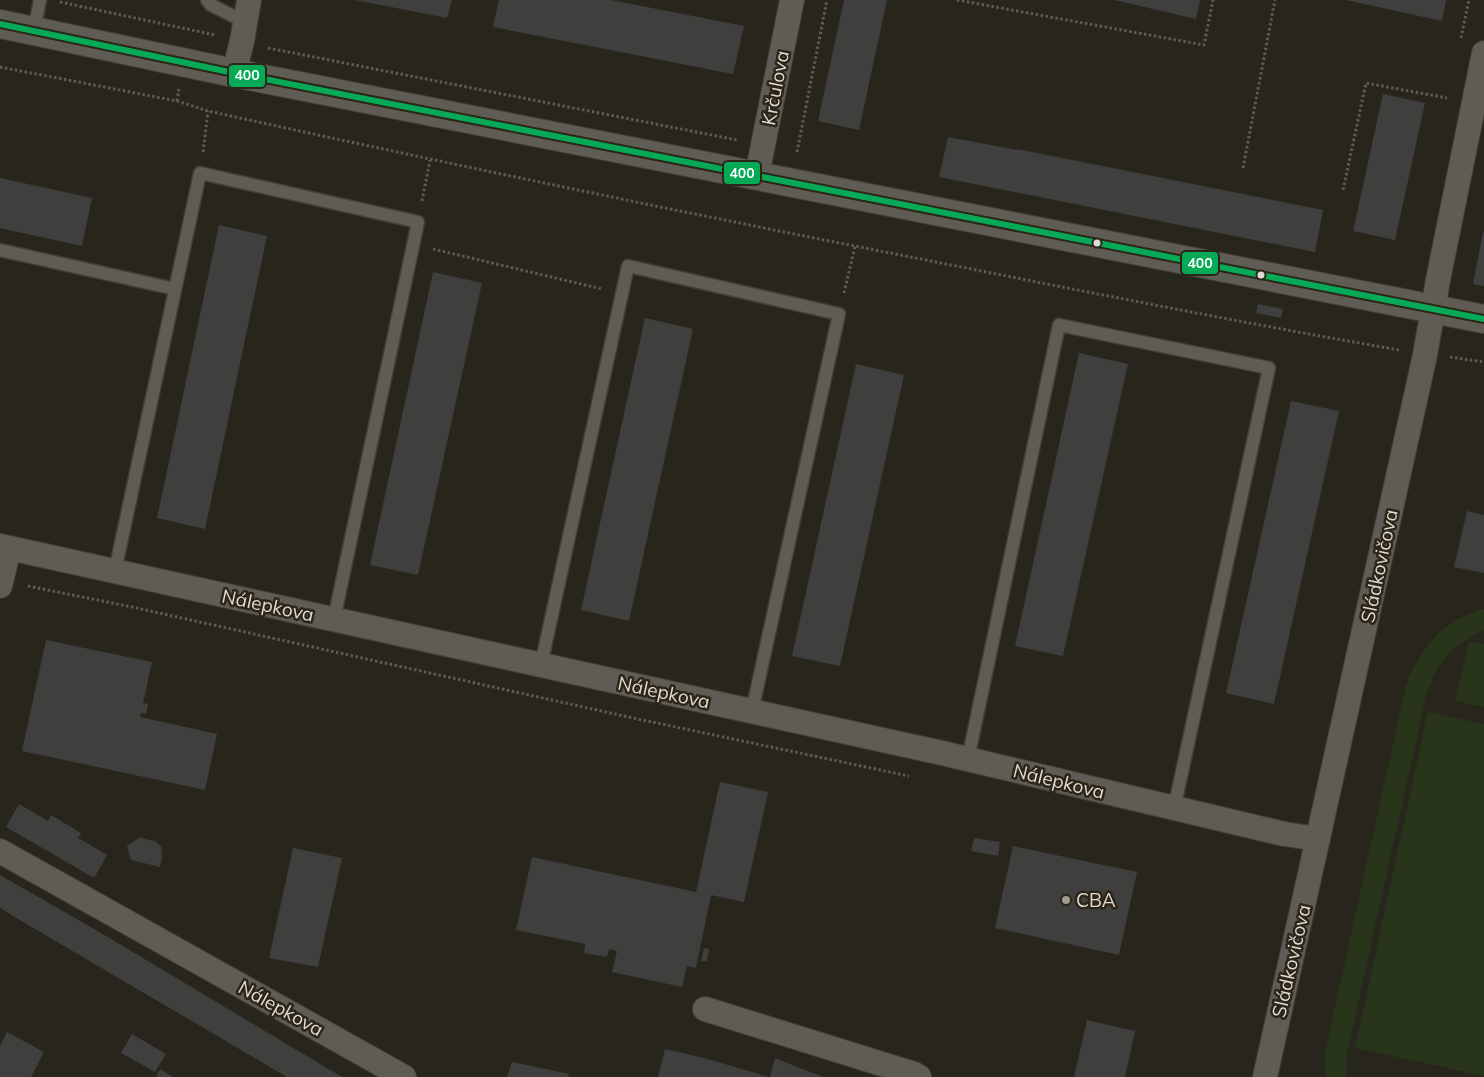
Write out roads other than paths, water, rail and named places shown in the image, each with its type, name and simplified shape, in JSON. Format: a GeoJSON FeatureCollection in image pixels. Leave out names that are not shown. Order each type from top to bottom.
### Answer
{"type":"FeatureCollection","features":[{"type":"Feature","properties":{"kind":"street","name":"Krčulova"},"geometry":{"type":"LineString","coordinates":[[757,175],[792,0]]}},
{"type":"Feature","properties":{"kind":"street"},"geometry":{"type":"LineString","coordinates":[[234,73],[245,21]]}},
{"type":"Feature","properties":{"kind":"street"},"geometry":{"type":"LineString","coordinates":[[0,24],[234,73],[1484,319]]}},
{"type":"Feature","properties":{"kind":"street","name":"Sládkovičova"},"geometry":{"type":"LineString","coordinates":[[1265,1077],[1425,355],[1438,280],[1484,53]]}},
{"type":"Feature","properties":{"kind":"street","name":"Nálepkova"},"geometry":{"type":"LineString","coordinates":[[1,583],[4,547],[968,759],[1284,834],[1318,839]]}},
{"type":"Feature","properties":{"kind":"street","name":"Nálepkova"},"geometry":{"type":"LineString","coordinates":[[0,852],[404,1077]]}},
{"type":"Feature","properties":{"kind":"street"},"geometry":{"type":"LineString","coordinates":[[706,1009],[919,1077]]}},
{"type":"Feature","properties":{"kind":"lane"},"geometry":{"type":"LineString","coordinates":[[34,31],[40,0]]}},
{"type":"Feature","properties":{"kind":"lane"},"geometry":{"type":"LineString","coordinates":[[207,0],[211,5],[245,21]]}},
{"type":"Feature","properties":{"kind":"lane"},"geometry":{"type":"LineString","coordinates":[[116,571],[200,173],[418,222],[334,619]]}},
{"type":"Feature","properties":{"kind":"lane"},"geometry":{"type":"LineString","coordinates":[[0,250],[175,289]]}},
{"type":"Feature","properties":{"kind":"lane"},"geometry":{"type":"LineString","coordinates":[[541,665],[628,266],[839,314],[752,711]]}},
{"type":"Feature","properties":{"kind":"lane"},"geometry":{"type":"LineString","coordinates":[[968,759],[1059,325],[1268,368],[1173,808]]}},
{"type":"Feature","properties":{"kind":"place","name":"CBA"},"geometry":{"type":"Point","coordinates":[1066,900]}}]}
